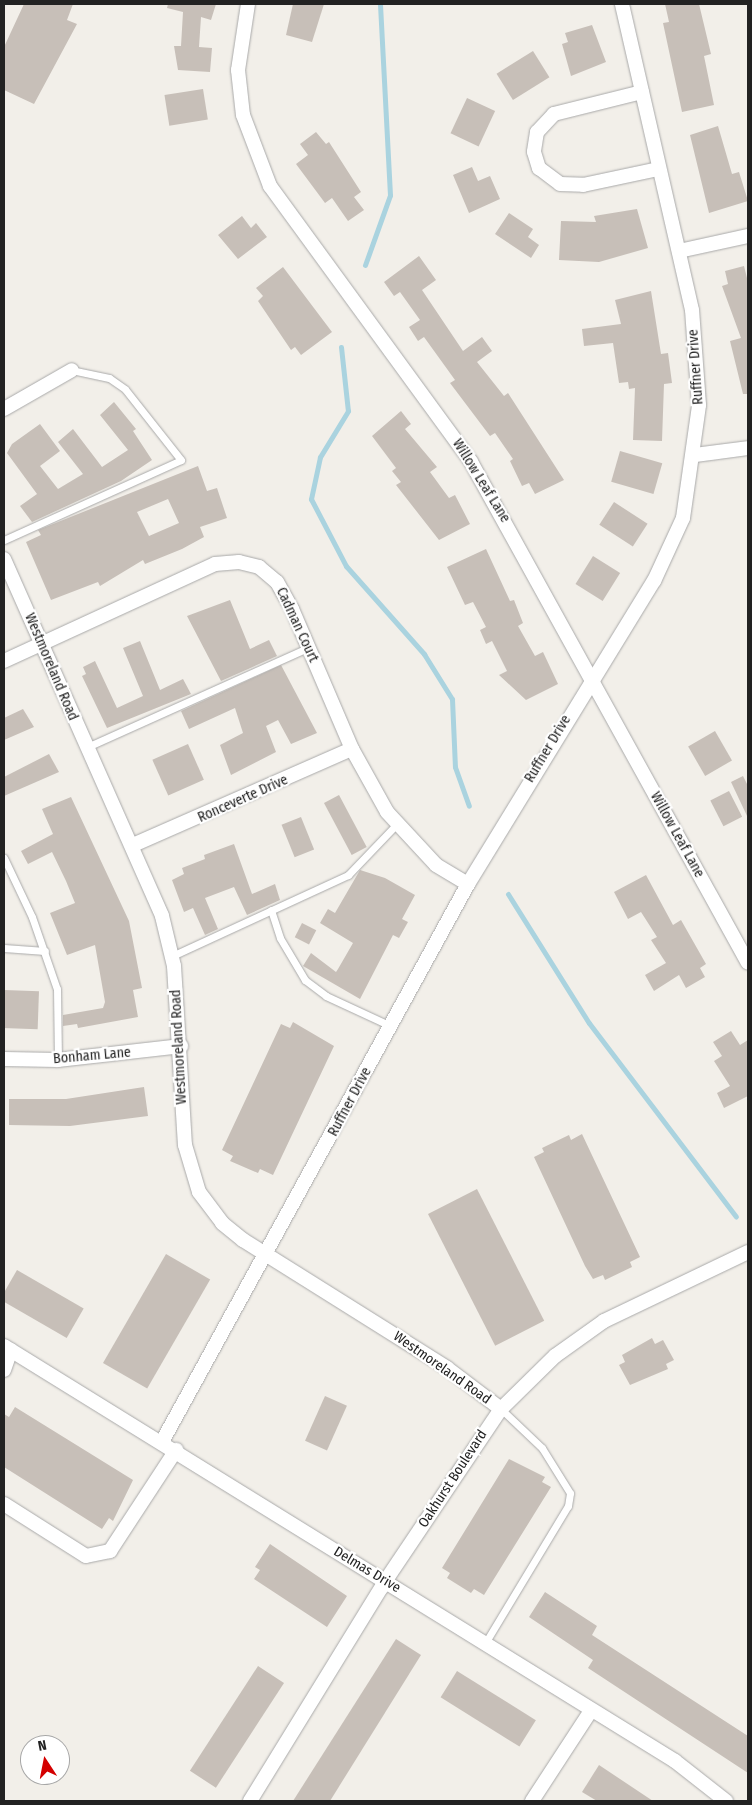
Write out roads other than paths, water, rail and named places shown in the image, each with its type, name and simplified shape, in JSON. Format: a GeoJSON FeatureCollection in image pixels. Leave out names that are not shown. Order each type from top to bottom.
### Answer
{"type":"FeatureCollection","features":[{"type":"Feature","properties":{"kind":"street","name":"Willow Leaf Lane"},"geometry":{"type":"LineString","coordinates":[[248,4],[238,61],[242,106],[253,148],[270,186],[471,462],[592,677],[748,963]]}},
{"type":"Feature","properties":{"kind":"street","name":"Ruffner Drive"},"geometry":{"type":"LineString","coordinates":[[163,1440],[468,884],[592,677],[654,580],[682,518],[695,456],[698,379],[692,310],[658,169],[622,4]]}},
{"type":"Feature","properties":{"kind":"street"},"geometry":{"type":"LineString","coordinates":[[642,92],[554,114],[537,132],[534,152],[539,168],[560,184],[583,185],[658,169]]}},
{"type":"Feature","properties":{"kind":"street"},"geometry":{"type":"LineString","coordinates":[[679,251],[748,236]]}},
{"type":"Feature","properties":{"kind":"street"},"geometry":{"type":"LineString","coordinates":[[4,409],[72,370]]}},
{"type":"Feature","properties":{"kind":"street"},"geometry":{"type":"LineString","coordinates":[[695,456],[748,448]]}},
{"type":"Feature","properties":{"kind":"street","name":"Westmoreland Road"},"geometry":{"type":"LineString","coordinates":[[4,560],[133,845],[162,916],[172,956],[181,1046],[182,1112],[193,1176],[222,1223],[266,1254],[447,1368],[501,1409]]}},
{"type":"Feature","properties":{"kind":"street","name":"Cadman Court"},"geometry":{"type":"LineString","coordinates":[[4,661],[215,564],[239,562],[259,567],[277,582],[309,647],[352,749],[396,825],[436,865],[468,884]]}},
{"type":"Feature","properties":{"kind":"street","name":"Ronceverte Drive"},"geometry":{"type":"LineString","coordinates":[[133,845],[352,749]]}},
{"type":"Feature","properties":{"kind":"street","name":"Bonham Lane"},"geometry":{"type":"LineString","coordinates":[[4,1059],[58,1060],[181,1046]]}},
{"type":"Feature","properties":{"kind":"street","name":"Oakhurst Boulevard"},"geometry":{"type":"LineString","coordinates":[[250,1801],[386,1580],[501,1409],[555,1356],[604,1322],[748,1252]]}},
{"type":"Feature","properties":{"kind":"street"},"geometry":{"type":"LineString","coordinates":[[4,1370],[7,1348]]}},
{"type":"Feature","properties":{"kind":"street","name":"Delmas Drive"},"geometry":{"type":"LineString","coordinates":[[7,1348],[163,1440],[176,1450],[386,1580],[590,1712],[682,1766],[726,1801]]}},
{"type":"Feature","properties":{"kind":"street"},"geometry":{"type":"LineString","coordinates":[[4,1504],[86,1556],[110,1551],[176,1450]]}},
{"type":"Feature","properties":{"kind":"street"},"geometry":{"type":"LineString","coordinates":[[532,1801],[590,1712]]}},
{"type":"Feature","properties":{"kind":"lane"},"geometry":{"type":"LineString","coordinates":[[4,540],[181,460],[125,389],[102,376],[72,370]]}},
{"type":"Feature","properties":{"kind":"lane"},"geometry":{"type":"LineString","coordinates":[[87,747],[309,647]]}},
{"type":"Feature","properties":{"kind":"lane"},"geometry":{"type":"LineString","coordinates":[[172,956],[348,875],[396,825]]}},
{"type":"Feature","properties":{"kind":"lane"},"geometry":{"type":"LineString","coordinates":[[4,858],[45,951],[57,989],[58,1060]]}},
{"type":"Feature","properties":{"kind":"lane"},"geometry":{"type":"LineString","coordinates":[[271,910],[284,945],[305,980],[326,996],[391,1026]]}},
{"type":"Feature","properties":{"kind":"lane"},"geometry":{"type":"LineString","coordinates":[[4,948],[45,951]]}},
{"type":"Feature","properties":{"kind":"lane"},"geometry":{"type":"LineString","coordinates":[[484,1645],[568,1506],[570,1492],[542,1448],[501,1409]]}},
{"type":"Feature","properties":{"kind":"waterway"},"geometry":{"type":"LineString","coordinates":[[365,265],[390,195],[380,4]]}},
{"type":"Feature","properties":{"kind":"waterway"},"geometry":{"type":"LineString","coordinates":[[341,347],[348,411],[320,457],[311,499],[346,566],[424,654],[452,699],[455,767],[469,806]]}},
{"type":"Feature","properties":{"kind":"waterway"},"geometry":{"type":"LineString","coordinates":[[508,894],[589,1023],[736,1217]]}}]}
